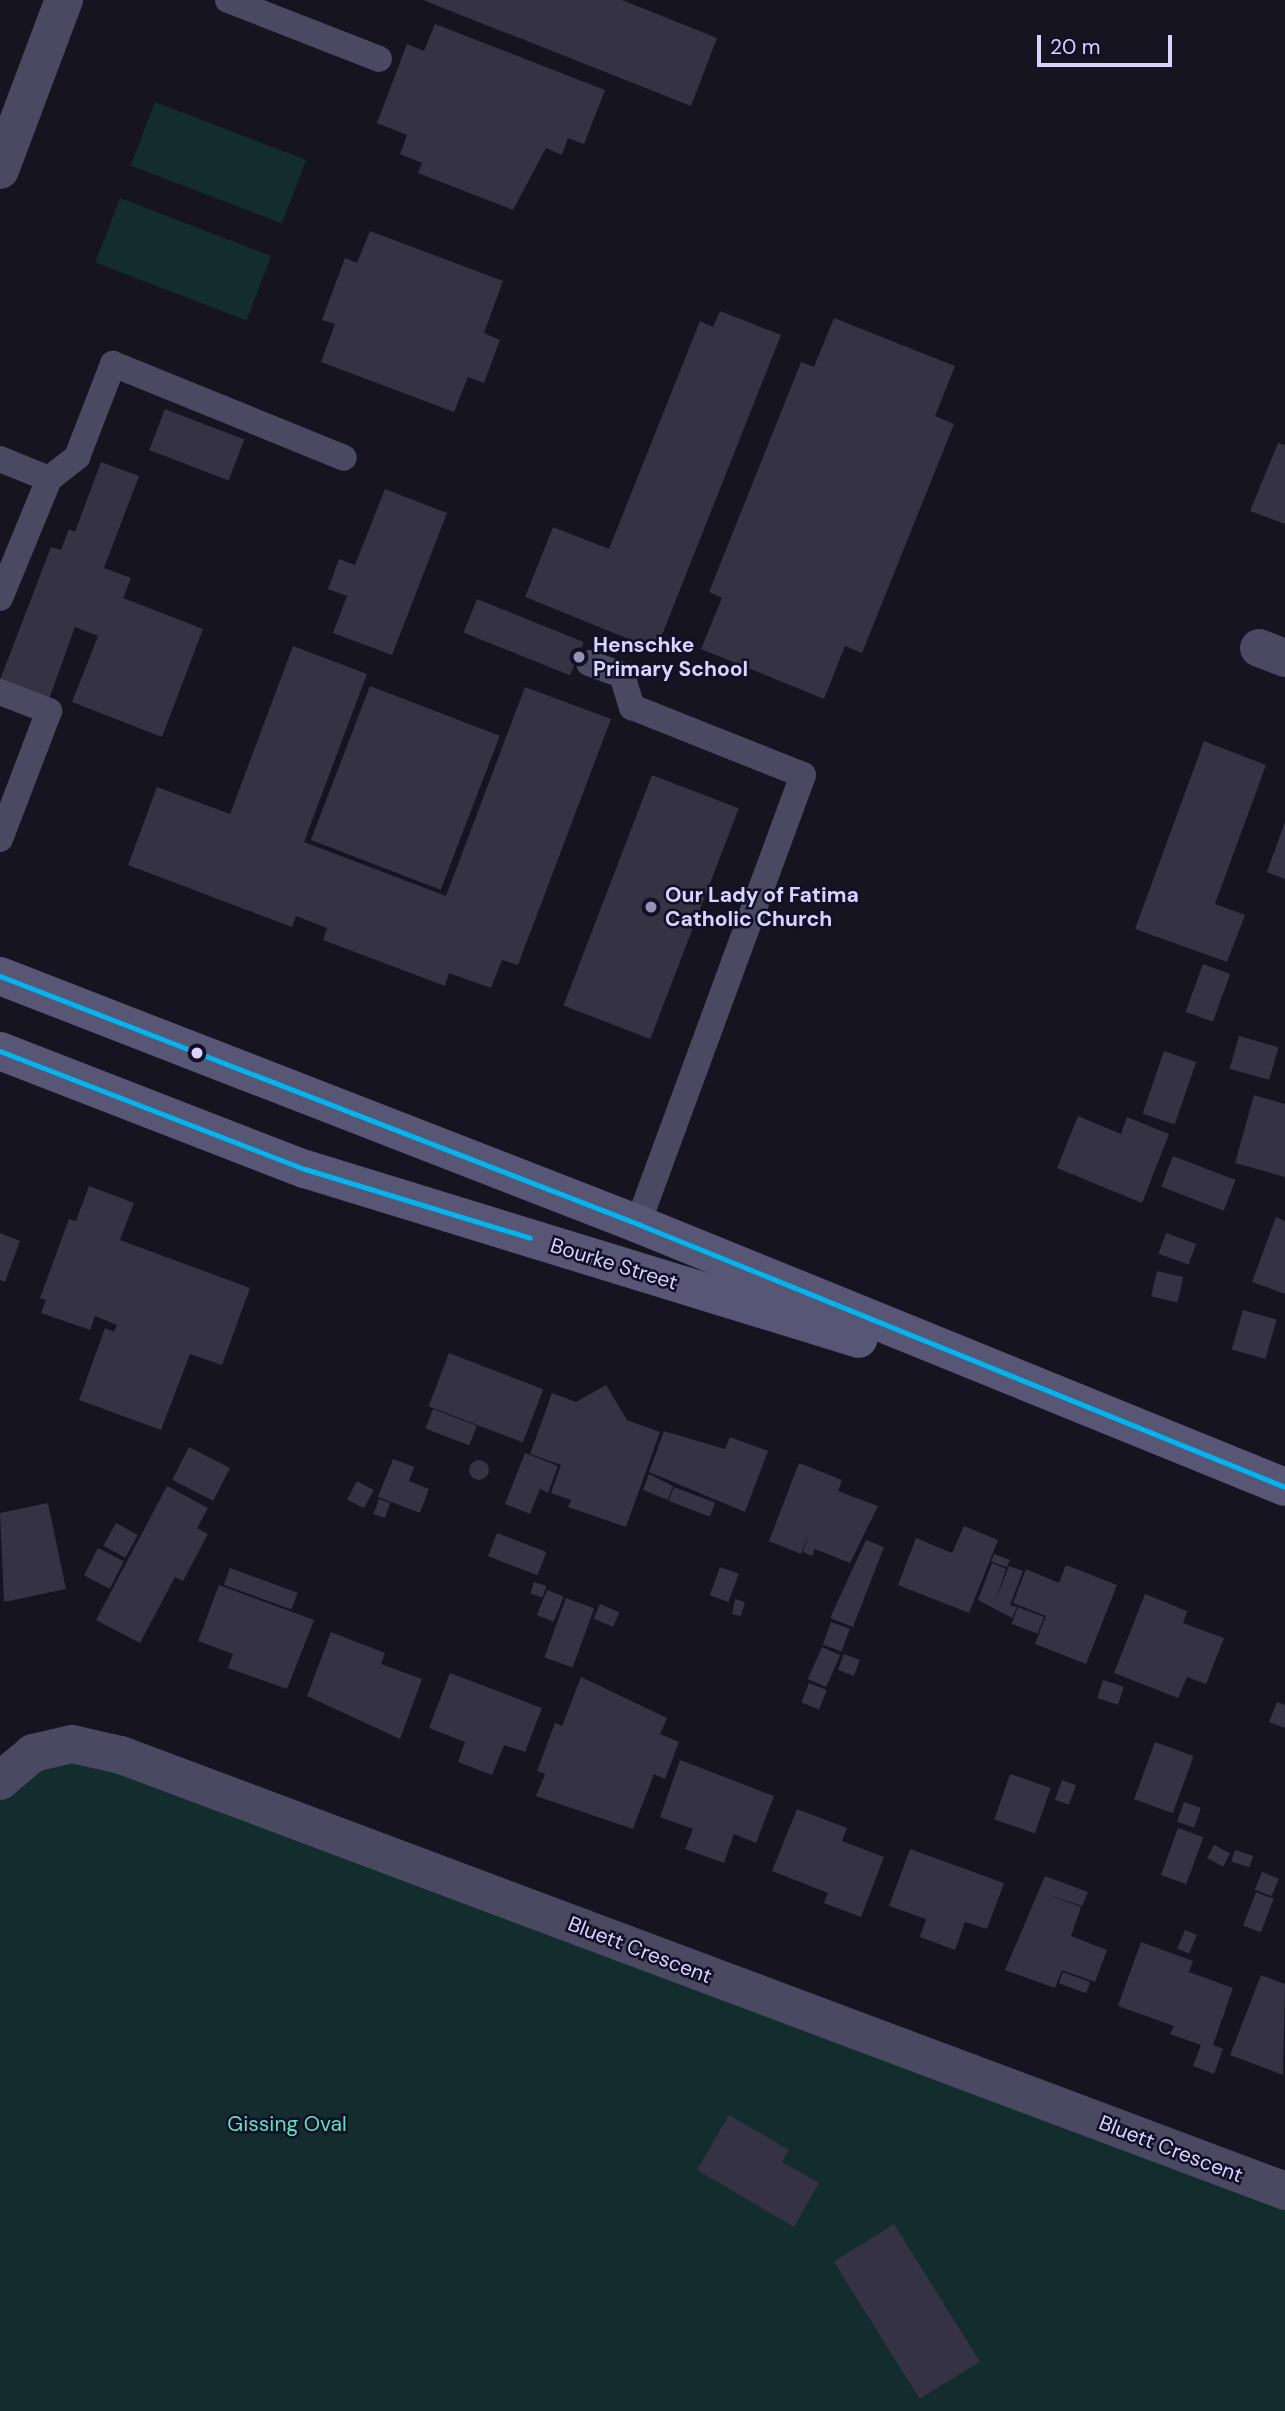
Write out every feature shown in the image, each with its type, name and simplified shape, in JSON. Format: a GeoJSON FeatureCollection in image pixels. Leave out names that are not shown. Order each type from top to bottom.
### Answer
{"type":"FeatureCollection","features":[{"type":"Feature","properties":{"kind":"main road","name":"Bourke Street"},"geometry":{"type":"LineString","coordinates":[[0,976],[638,1224],[1075,1406],[1285,1486]]}},
{"type":"Feature","properties":{"kind":"main road","name":"Bourke Street"},"geometry":{"type":"LineString","coordinates":[[0,1051],[305,1169],[1075,1406]]}},
{"type":"Feature","properties":{"kind":"street"},"geometry":{"type":"LineString","coordinates":[[0,170],[64,0]]}},
{"type":"Feature","properties":{"kind":"street","name":"Bluett Crescent"},"geometry":{"type":"LineString","coordinates":[[0,1781],[33,1753],[59,1747],[121,1755],[1285,2191]]}},
{"type":"Feature","properties":{"kind":"lane"},"geometry":{"type":"LineString","coordinates":[[228,0],[379,60]]}},
{"type":"Feature","properties":{"kind":"lane"},"geometry":{"type":"LineString","coordinates":[[0,598],[49,479],[77,457],[113,364],[344,458]]}},
{"type":"Feature","properties":{"kind":"lane"},"geometry":{"type":"LineString","coordinates":[[0,459],[49,479]]}},
{"type":"Feature","properties":{"kind":"lane"},"geometry":{"type":"LineString","coordinates":[[589,663],[622,675],[632,707],[803,775],[638,1224]]}},
{"type":"Feature","properties":{"kind":"lane"},"geometry":{"type":"LineString","coordinates":[[0,692],[48,711],[0,839]]}},
{"type":"Feature","properties":{"kind":"green space"},"geometry":{"type":"Polygon","coordinates":[[[155,102],[306,160],[282,224],[131,165],[155,102]]]}},
{"type":"Feature","properties":{"kind":"green space"},"geometry":{"type":"Polygon","coordinates":[[[120,198],[271,256],[247,320],[95,262],[120,198]]]}},
{"type":"Feature","properties":{"kind":"green space","name":"Gissing Oval"},"geometry":{"type":"Polygon","coordinates":[[[72,1744],[1285,2191],[1285,2411],[0,2411],[0,1781],[72,1744]]]}},
{"type":"Feature","properties":{"kind":"building"},"geometry":{"type":"Polygon","coordinates":[[[423,0],[622,0],[717,38],[691,106],[423,0]]]}},
{"type":"Feature","properties":{"kind":"building"},"geometry":{"type":"Polygon","coordinates":[[[435,24],[605,90],[584,144],[568,138],[562,155],[546,148],[513,210],[418,173],[422,163],[400,154],[407,135],[377,123],[407,44],[424,51],[435,24]]]}},
{"type":"Feature","properties":{"kind":"building"},"geometry":{"type":"Polygon","coordinates":[[[370,231],[503,281],[484,333],[500,340],[484,383],[468,377],[454,412],[321,362],[335,324],[322,320],[345,258],[357,263],[370,231]]]}},
{"type":"Feature","properties":{"kind":"building"},"geometry":{"type":"Polygon","coordinates":[[[720,311],[781,335],[656,650],[525,597],[553,527],[609,549],[700,321],[713,327],[720,311]]]}},
{"type":"Feature","properties":{"kind":"building"},"geometry":{"type":"Polygon","coordinates":[[[834,318],[955,366],[935,416],[954,424],[862,653],[845,646],[824,699],[701,649],[722,598],[709,592],[801,362],[814,367],[834,318]]]}},
{"type":"Feature","properties":{"kind":"building"},"geometry":{"type":"Polygon","coordinates":[[[165,409],[244,439],[229,481],[149,450],[165,409]]]}},
{"type":"Feature","properties":{"kind":"building"},"geometry":{"type":"Polygon","coordinates":[[[1278,443],[1285,445],[1285,524],[1250,511],[1278,443]]]}},
{"type":"Feature","properties":{"kind":"building"},"geometry":{"type":"Polygon","coordinates":[[[101,462],[139,476],[104,568],[131,578],[123,598],[203,629],[162,737],[72,702],[98,636],[75,627],[49,699],[0,680],[51,547],[61,550],[69,529],[75,532],[101,462]]]}},
{"type":"Feature","properties":{"kind":"building"},"geometry":{"type":"Polygon","coordinates":[[[385,489],[447,513],[392,655],[333,633],[347,596],[328,589],[339,559],[355,565],[385,489]]]}},
{"type":"Feature","properties":{"kind":"building"},"geometry":{"type":"Polygon","coordinates":[[[477,599],[584,642],[570,675],[464,632],[477,599]]]}},
{"type":"Feature","properties":{"kind":"building"},"geometry":{"type":"Polygon","coordinates":[[[293,646],[367,674],[304,842],[446,896],[525,687],[611,719],[518,965],[502,960],[491,988],[449,973],[445,986],[323,940],[327,928],[296,916],[292,927],[128,865],[157,787],[230,814],[293,646]]]}},
{"type":"Feature","properties":{"kind":"building"},"geometry":{"type":"Polygon","coordinates":[[[370,686],[500,736],[441,890],[311,840],[370,686]]]}},
{"type":"Feature","properties":{"kind":"building"},"geometry":{"type":"Polygon","coordinates":[[[1204,741],[1266,765],[1215,904],[1245,915],[1227,962],[1135,929],[1204,741]]]}},
{"type":"Feature","properties":{"kind":"building","name":"Our Lady of Fatima Catholic Church"},"geometry":{"type":"Polygon","coordinates":[[[652,775],[739,808],[650,1039],[563,1006],[652,775]]]}},
{"type":"Feature","properties":{"kind":"building"},"geometry":{"type":"Polygon","coordinates":[[[1285,822],[1285,879],[1267,872],[1285,822]]]}},
{"type":"Feature","properties":{"kind":"building"},"geometry":{"type":"Polygon","coordinates":[[[1203,964],[1230,974],[1213,1022],[1186,1012],[1203,964]]]}},
{"type":"Feature","properties":{"kind":"building"},"geometry":{"type":"Polygon","coordinates":[[[1239,1036],[1278,1047],[1269,1080],[1230,1069],[1239,1036]]]}},
{"type":"Feature","properties":{"kind":"building"},"geometry":{"type":"Polygon","coordinates":[[[1164,1051],[1196,1062],[1175,1124],[1143,1113],[1164,1051]]]}},
{"type":"Feature","properties":{"kind":"building"},"geometry":{"type":"Polygon","coordinates":[[[1254,1095],[1285,1104],[1285,1177],[1235,1163],[1254,1095]]]}},
{"type":"Feature","properties":{"kind":"building"},"geometry":{"type":"Polygon","coordinates":[[[1078,1116],[1121,1134],[1127,1117],[1169,1134],[1142,1203],[1057,1168],[1078,1116]]]}},
{"type":"Feature","properties":{"kind":"building"},"geometry":{"type":"Polygon","coordinates":[[[1173,1156],[1236,1180],[1224,1211],[1161,1187],[1173,1156]]]}},
{"type":"Feature","properties":{"kind":"building"},"geometry":{"type":"Polygon","coordinates":[[[89,1186],[134,1203],[120,1240],[250,1288],[222,1365],[190,1354],[161,1430],[79,1400],[105,1328],[114,1332],[117,1325],[95,1316],[90,1330],[41,1313],[46,1300],[40,1298],[69,1219],[76,1221],[89,1186]]]}},
{"type":"Feature","properties":{"kind":"building"},"geometry":{"type":"Polygon","coordinates":[[[1276,1217],[1285,1221],[1285,1294],[1252,1282],[1276,1217]]]}},
{"type":"Feature","properties":{"kind":"building"},"geometry":{"type":"Polygon","coordinates":[[[0,1233],[20,1241],[5,1282],[0,1280],[0,1233]]]}},
{"type":"Feature","properties":{"kind":"building"},"geometry":{"type":"Polygon","coordinates":[[[1166,1233],[1196,1244],[1189,1265],[1158,1254],[1166,1233]]]}},
{"type":"Feature","properties":{"kind":"building"},"geometry":{"type":"Polygon","coordinates":[[[1157,1271],[1183,1277],[1177,1302],[1151,1296],[1157,1271]]]}},
{"type":"Feature","properties":{"kind":"building"},"geometry":{"type":"Polygon","coordinates":[[[1243,1310],[1277,1320],[1265,1359],[1232,1349],[1243,1310]]]}},
{"type":"Feature","properties":{"kind":"building"},"geometry":{"type":"Polygon","coordinates":[[[449,1353],[543,1389],[523,1442],[429,1406],[449,1353]]]}},
{"type":"Feature","properties":{"kind":"building"},"geometry":{"type":"Polygon","coordinates":[[[606,1385],[627,1420],[660,1432],[626,1527],[568,1507],[571,1500],[551,1493],[561,1465],[530,1454],[552,1393],[576,1402],[606,1385]]]}},
{"type":"Feature","properties":{"kind":"building"},"geometry":{"type":"Polygon","coordinates":[[[433,1409],[477,1426],[469,1445],[425,1429],[433,1409]]]}},
{"type":"Feature","properties":{"kind":"building"},"geometry":{"type":"Polygon","coordinates":[[[664,1431],[725,1449],[730,1437],[768,1451],[745,1512],[649,1472],[664,1431]]]}},
{"type":"Feature","properties":{"kind":"building"},"geometry":{"type":"Polygon","coordinates":[[[189,1447],[230,1468],[213,1501],[172,1480],[189,1447]]]}},
{"type":"Feature","properties":{"kind":"building"},"geometry":{"type":"Polygon","coordinates":[[[525,1453],[558,1466],[548,1493],[540,1489],[530,1514],[505,1504],[525,1453]]]}},
{"type":"Feature","properties":{"kind":"building"},"geometry":{"type":"Polygon","coordinates":[[[393,1459],[414,1467],[409,1481],[429,1489],[420,1513],[378,1497],[393,1459]]]}},
{"type":"Feature","properties":{"kind":"building"},"geometry":{"type":"Polygon","coordinates":[[[479,1460],[486,1463],[489,1470],[486,1477],[479,1480],[472,1477],[469,1470],[472,1463],[479,1460]]]}},
{"type":"Feature","properties":{"kind":"building"},"geometry":{"type":"Polygon","coordinates":[[[799,1463],[842,1480],[838,1491],[878,1506],[850,1563],[815,1549],[812,1556],[803,1552],[808,1535],[801,1554],[769,1541],[799,1463]]]}},
{"type":"Feature","properties":{"kind":"building"},"geometry":{"type":"Polygon","coordinates":[[[649,1474],[673,1486],[668,1500],[643,1490],[649,1474]]]}},
{"type":"Feature","properties":{"kind":"building"},"geometry":{"type":"Polygon","coordinates":[[[357,1481],[374,1490],[364,1508],[347,1500],[357,1481]]]}},
{"type":"Feature","properties":{"kind":"building"},"geometry":{"type":"Polygon","coordinates":[[[167,1486],[208,1508],[197,1528],[208,1534],[183,1581],[175,1577],[140,1643],[96,1620],[167,1486]]]}},
{"type":"Feature","properties":{"kind":"building"},"geometry":{"type":"Polygon","coordinates":[[[674,1487],[715,1503],[710,1517],[669,1501],[674,1487]]]}},
{"type":"Feature","properties":{"kind":"building"},"geometry":{"type":"Polygon","coordinates":[[[379,1499],[390,1503],[385,1518],[374,1514],[379,1499]]]}},
{"type":"Feature","properties":{"kind":"building"},"geometry":{"type":"Polygon","coordinates":[[[48,1503],[66,1589],[4,1602],[0,1513],[48,1503]]]}},
{"type":"Feature","properties":{"kind":"building"},"geometry":{"type":"Polygon","coordinates":[[[116,1523],[138,1535],[125,1558],[103,1546],[116,1523]]]}},
{"type":"Feature","properties":{"kind":"building"},"geometry":{"type":"Polygon","coordinates":[[[964,1526],[998,1540],[969,1613],[898,1585],[916,1538],[952,1553],[964,1526]]]}},
{"type":"Feature","properties":{"kind":"building"},"geometry":{"type":"Polygon","coordinates":[[[497,1533],[546,1552],[538,1575],[488,1556],[497,1533]]]}},
{"type":"Feature","properties":{"kind":"building"},"geometry":{"type":"Polygon","coordinates":[[[866,1540],[884,1547],[853,1627],[830,1618],[866,1540]]]}},
{"type":"Feature","properties":{"kind":"building"},"geometry":{"type":"Polygon","coordinates":[[[98,1548],[124,1561],[110,1589],[84,1576],[98,1548]]]}},
{"type":"Feature","properties":{"kind":"building"},"geometry":{"type":"Polygon","coordinates":[[[994,1554],[1010,1560],[1007,1568],[991,1561],[994,1554]]]}},
{"type":"Feature","properties":{"kind":"building"},"geometry":{"type":"Polygon","coordinates":[[[992,1563],[1006,1569],[995,1602],[1009,1566],[1023,1571],[1010,1605],[1017,1607],[1012,1618],[978,1600],[992,1563]]]}},
{"type":"Feature","properties":{"kind":"building"},"geometry":{"type":"Polygon","coordinates":[[[1066,1565],[1117,1585],[1086,1664],[1035,1644],[1046,1616],[1013,1603],[1026,1569],[1059,1583],[1066,1565]]]}},
{"type":"Feature","properties":{"kind":"building"},"geometry":{"type":"Polygon","coordinates":[[[720,1567],[739,1574],[729,1602],[710,1595],[720,1567]]]}},
{"type":"Feature","properties":{"kind":"building"},"geometry":{"type":"Polygon","coordinates":[[[230,1568],[298,1593],[292,1610],[224,1585],[230,1568]]]}},
{"type":"Feature","properties":{"kind":"building"},"geometry":{"type":"Polygon","coordinates":[[[534,1582],[546,1586],[543,1597],[530,1593],[534,1582]]]}},
{"type":"Feature","properties":{"kind":"building"},"geometry":{"type":"Polygon","coordinates":[[[219,1585],[314,1620],[287,1689],[228,1668],[233,1654],[198,1641],[219,1585]]]}},
{"type":"Feature","properties":{"kind":"building"},"geometry":{"type":"Polygon","coordinates":[[[547,1590],[564,1597],[554,1622],[537,1615],[547,1590]]]}},
{"type":"Feature","properties":{"kind":"building"},"geometry":{"type":"Polygon","coordinates":[[[1145,1594],[1187,1611],[1183,1623],[1224,1638],[1206,1684],[1187,1677],[1178,1698],[1114,1673],[1145,1594]]]}},
{"type":"Feature","properties":{"kind":"building"},"geometry":{"type":"Polygon","coordinates":[[[566,1598],[594,1608],[573,1667],[544,1657],[566,1598]]]}},
{"type":"Feature","properties":{"kind":"building"},"geometry":{"type":"Polygon","coordinates":[[[735,1599],[745,1602],[741,1616],[732,1614],[735,1599]]]}},
{"type":"Feature","properties":{"kind":"building"},"geometry":{"type":"Polygon","coordinates":[[[600,1604],[619,1612],[613,1627],[594,1619],[600,1604]]]}},
{"type":"Feature","properties":{"kind":"building"},"geometry":{"type":"Polygon","coordinates":[[[1018,1607],[1044,1617],[1038,1634],[1012,1624],[1018,1607]]]}},
{"type":"Feature","properties":{"kind":"building"},"geometry":{"type":"Polygon","coordinates":[[[831,1622],[850,1629],[842,1651],[823,1645],[831,1622]]]}},
{"type":"Feature","properties":{"kind":"building"},"geometry":{"type":"Polygon","coordinates":[[[331,1632],[385,1653],[381,1664],[422,1679],[400,1739],[307,1696],[331,1632]]]}},
{"type":"Feature","properties":{"kind":"building"},"geometry":{"type":"Polygon","coordinates":[[[822,1647],[840,1655],[826,1687],[808,1679],[822,1647]]]}},
{"type":"Feature","properties":{"kind":"building"},"geometry":{"type":"Polygon","coordinates":[[[844,1654],[860,1660],[854,1676],[838,1670],[844,1654]]]}},
{"type":"Feature","properties":{"kind":"building"},"geometry":{"type":"Polygon","coordinates":[[[450,1673],[542,1708],[525,1752],[504,1745],[492,1775],[458,1762],[465,1742],[429,1728],[450,1673]]]}},
{"type":"Feature","properties":{"kind":"building"},"geometry":{"type":"Polygon","coordinates":[[[581,1677],[667,1718],[660,1734],[679,1742],[665,1779],[654,1774],[633,1829],[536,1796],[545,1774],[537,1771],[555,1723],[562,1726],[581,1677]]]}},
{"type":"Feature","properties":{"kind":"building"},"geometry":{"type":"Polygon","coordinates":[[[1103,1680],[1124,1687],[1118,1705],[1097,1698],[1103,1680]]]}},
{"type":"Feature","properties":{"kind":"building"},"geometry":{"type":"Polygon","coordinates":[[[809,1683],[827,1690],[819,1709],[801,1703],[809,1683]]]}},
{"type":"Feature","properties":{"kind":"building"},"geometry":{"type":"Polygon","coordinates":[[[1277,1702],[1285,1705],[1285,1728],[1269,1722],[1277,1702]]]}},
{"type":"Feature","properties":{"kind":"building"},"geometry":{"type":"Polygon","coordinates":[[[1155,1742],[1194,1756],[1173,1813],[1134,1799],[1155,1742]]]}},
{"type":"Feature","properties":{"kind":"building"},"geometry":{"type":"Polygon","coordinates":[[[680,1760],[774,1796],[756,1843],[734,1834],[724,1863],[685,1849],[693,1829],[660,1817],[680,1760]]]}},
{"type":"Feature","properties":{"kind":"building"},"geometry":{"type":"Polygon","coordinates":[[[1010,1774],[1051,1788],[1035,1833],[994,1819],[1010,1774]]]}},
{"type":"Feature","properties":{"kind":"building"},"geometry":{"type":"Polygon","coordinates":[[[1062,1780],[1076,1785],[1069,1805],[1055,1800],[1062,1780]]]}},
{"type":"Feature","properties":{"kind":"building"},"geometry":{"type":"Polygon","coordinates":[[[1184,1802],[1201,1808],[1194,1828],[1177,1822],[1184,1802]]]}},
{"type":"Feature","properties":{"kind":"building"},"geometry":{"type":"Polygon","coordinates":[[[797,1809],[847,1828],[842,1841],[884,1857],[861,1917],[824,1903],[828,1893],[772,1871],[797,1809]]]}},
{"type":"Feature","properties":{"kind":"building"},"geometry":{"type":"Polygon","coordinates":[[[1178,1828],[1203,1837],[1186,1884],[1161,1875],[1178,1828]]]}},
{"type":"Feature","properties":{"kind":"building"},"geometry":{"type":"Polygon","coordinates":[[[1214,1845],[1230,1853],[1223,1867],[1207,1858],[1214,1845]]]}},
{"type":"Feature","properties":{"kind":"building"},"geometry":{"type":"Polygon","coordinates":[[[910,1849],[1004,1883],[987,1929],[965,1922],[955,1950],[920,1937],[926,1919],[889,1906],[910,1849]]]}},
{"type":"Feature","properties":{"kind":"building"},"geometry":{"type":"Polygon","coordinates":[[[1235,1850],[1253,1856],[1249,1867],[1231,1861],[1235,1850]]]}},
{"type":"Feature","properties":{"kind":"building"},"geometry":{"type":"Polygon","coordinates":[[[1262,1872],[1279,1879],[1272,1896],[1255,1890],[1262,1872]]]}},
{"type":"Feature","properties":{"kind":"building"},"geometry":{"type":"Polygon","coordinates":[[[1045,1876],[1088,1892],[1082,1906],[1046,1894],[1081,1907],[1071,1936],[1107,1950],[1095,1982],[1062,1970],[1055,1988],[1005,1970],[1045,1876]]]}},
{"type":"Feature","properties":{"kind":"building"},"geometry":{"type":"Polygon","coordinates":[[[1256,1892],[1274,1899],[1261,1932],[1243,1926],[1256,1892]]]}},
{"type":"Feature","properties":{"kind":"building"},"geometry":{"type":"Polygon","coordinates":[[[1185,1930],[1197,1935],[1189,1953],[1177,1948],[1185,1930]]]}},
{"type":"Feature","properties":{"kind":"building"},"geometry":{"type":"Polygon","coordinates":[[[1141,1942],[1193,1961],[1189,1972],[1233,1988],[1213,2045],[1223,2049],[1214,2074],[1193,2066],[1201,2045],[1170,2034],[1174,2026],[1118,2006],[1141,1942]]]}},
{"type":"Feature","properties":{"kind":"building"},"geometry":{"type":"Polygon","coordinates":[[[1063,1972],[1090,1982],[1086,1993],[1059,1983],[1063,1972]]]}},
{"type":"Feature","properties":{"kind":"building"},"geometry":{"type":"Polygon","coordinates":[[[1261,1975],[1285,1984],[1283,2075],[1230,2055],[1261,1975]]]}},
{"type":"Feature","properties":{"kind":"building"},"geometry":{"type":"Polygon","coordinates":[[[729,2115],[789,2150],[782,2162],[819,2183],[794,2227],[697,2170],[729,2115]]]}},
{"type":"Feature","properties":{"kind":"building"},"geometry":{"type":"Polygon","coordinates":[[[894,2224],[980,2361],[920,2399],[834,2262],[894,2224]]]}},
{"type":"Feature","properties":{"kind":"transit line"},"geometry":{"type":"LineString","coordinates":[[0,976],[638,1224],[1285,1487]]}},
{"type":"Feature","properties":{"kind":"transit line"},"geometry":{"type":"LineString","coordinates":[[0,1051],[305,1169],[530,1238]]}},
{"type":"Feature","properties":{"kind":"place","name":"Henschke Primary School"},"geometry":{"type":"Point","coordinates":[579,657]}},
{"type":"Feature","properties":{"kind":"place","name":"Our Lady of Fatima Catholic Church"},"geometry":{"type":"Point","coordinates":[651,907]}}]}
